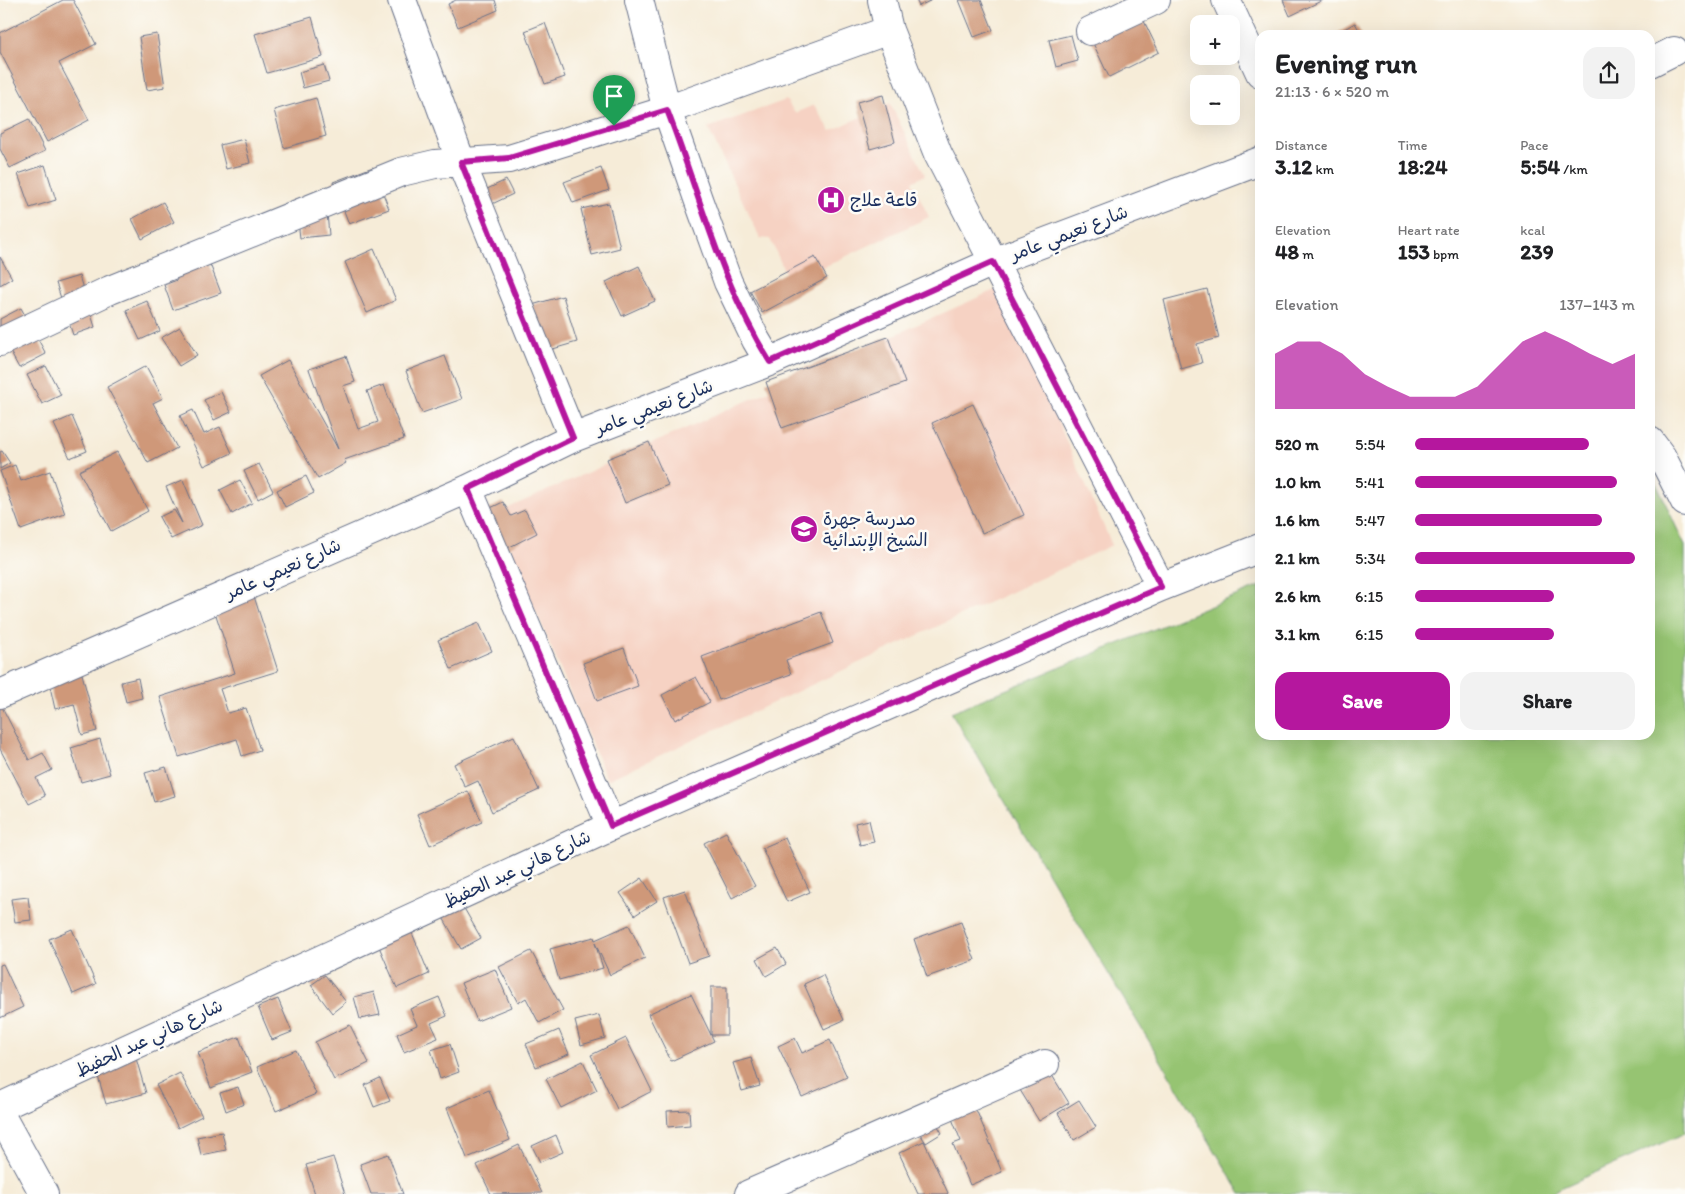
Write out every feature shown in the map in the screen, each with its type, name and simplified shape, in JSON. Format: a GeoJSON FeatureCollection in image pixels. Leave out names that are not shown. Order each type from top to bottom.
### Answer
{"type":"FeatureCollection","features":[{"type":"Feature","properties":{"kind":"street"},"geometry":{"type":"LineString","coordinates":[[402,0],[461,162],[573,438]]}},
{"type":"Feature","properties":{"kind":"street"},"geometry":{"type":"LineString","coordinates":[[639,0],[667,110],[728,282],[756,340],[770,362]]}},
{"type":"Feature","properties":{"kind":"street"},"geometry":{"type":"LineString","coordinates":[[882,0],[889,30],[938,154],[1161,587]]}},
{"type":"Feature","properties":{"kind":"street"},"geometry":{"type":"LineString","coordinates":[[1090,31],[1156,0]]}},
{"type":"Feature","properties":{"kind":"street"},"geometry":{"type":"LineString","coordinates":[[1226,0],[1255,62]]}},
{"type":"Feature","properties":{"kind":"street"},"geometry":{"type":"LineString","coordinates":[[0,342],[110,290],[401,172],[428,165],[509,158],[667,110],[889,30]]}},
{"type":"Feature","properties":{"kind":"street","name":"شارع نعيمي عامر"},"geometry":{"type":"LineString","coordinates":[[0,694],[468,489],[573,438],[770,362],[993,262],[1255,163]]}},
{"type":"Feature","properties":{"kind":"street"},"geometry":{"type":"LineString","coordinates":[[1655,448],[1662,457],[1685,502]]}},
{"type":"Feature","properties":{"kind":"street"},"geometry":{"type":"LineString","coordinates":[[468,489],[611,826]]}},
{"type":"Feature","properties":{"kind":"street","name":"شارع هاني عبد الحفيظ"},"geometry":{"type":"LineString","coordinates":[[0,1107],[611,826],[1161,587],[1255,550]]}},
{"type":"Feature","properties":{"kind":"street"},"geometry":{"type":"LineString","coordinates":[[749,1194],[1045,1064]]}},
{"type":"Feature","properties":{"kind":"street"},"geometry":{"type":"LineString","coordinates":[[0,1114],[44,1194]]}},
{"type":"Feature","properties":{"kind":"shaded area","name":"قاعة علاج"},"geometry":{"type":"Polygon","coordinates":[[[786,100],[795,113],[814,105],[831,131],[890,103],[925,175],[912,182],[929,217],[790,283],[770,239],[760,238],[708,128],[786,100]]]}},
{"type":"Feature","properties":{"kind":"shaded area","name":"مدرسة جهرة الشيخ الإبتدائية"},"geometry":{"type":"Polygon","coordinates":[[[999,288],[1112,545],[607,780],[495,514],[999,288]]]}},
{"type":"Feature","properties":{"kind":"green space"},"geometry":{"type":"Polygon","coordinates":[[[1655,481],[1685,546],[1685,1133],[1547,1194],[1241,1194],[951,712],[1255,588],[1255,740],[1655,740],[1655,481]]]}},
{"type":"Feature","properties":{"kind":"building"},"geometry":{"type":"Polygon","coordinates":[[[63,0],[73,0],[96,44],[59,63],[89,120],[47,142],[0,52],[0,33],[63,0]]]}},
{"type":"Feature","properties":{"kind":"building"},"geometry":{"type":"Polygon","coordinates":[[[456,0],[495,0],[498,10],[458,27],[448,4],[456,0]]]}},
{"type":"Feature","properties":{"kind":"building"},"geometry":{"type":"Polygon","coordinates":[[[916,0],[932,0],[919,6],[916,0]]]}},
{"type":"Feature","properties":{"kind":"building"},"geometry":{"type":"Polygon","coordinates":[[[959,0],[981,0],[993,30],[974,37],[959,0]]]}},
{"type":"Feature","properties":{"kind":"building"},"geometry":{"type":"Polygon","coordinates":[[[1283,0],[1323,0],[1290,16],[1283,0]]]}},
{"type":"Feature","properties":{"kind":"building"},"geometry":{"type":"Polygon","coordinates":[[[1141,15],[1159,52],[1109,77],[1091,39],[1141,15]]]}},
{"type":"Feature","properties":{"kind":"building"},"geometry":{"type":"Polygon","coordinates":[[[312,17],[323,57],[267,73],[255,34],[312,17]]]}},
{"type":"Feature","properties":{"kind":"building"},"geometry":{"type":"Polygon","coordinates":[[[545,23],[565,77],[545,84],[525,31],[545,23]]]}},
{"type":"Feature","properties":{"kind":"building"},"geometry":{"type":"Polygon","coordinates":[[[1355,23],[1359,30],[1343,30],[1355,23]]]}},
{"type":"Feature","properties":{"kind":"building"},"geometry":{"type":"Polygon","coordinates":[[[157,34],[165,87],[147,90],[139,37],[157,34]]]}},
{"type":"Feature","properties":{"kind":"building"},"geometry":{"type":"Polygon","coordinates":[[[1071,35],[1078,61],[1056,67],[1049,40],[1071,35]]]}},
{"type":"Feature","properties":{"kind":"building"},"geometry":{"type":"Polygon","coordinates":[[[324,65],[329,81],[303,88],[299,72],[324,65]]]}},
{"type":"Feature","properties":{"kind":"building"},"geometry":{"type":"Polygon","coordinates":[[[883,95],[895,142],[870,149],[857,102],[883,95]]]}},
{"type":"Feature","properties":{"kind":"building"},"geometry":{"type":"Polygon","coordinates":[[[316,98],[326,136],[284,148],[274,110],[316,98]]]}},
{"type":"Feature","properties":{"kind":"building"},"geometry":{"type":"Polygon","coordinates":[[[29,119],[45,151],[10,168],[0,149],[0,133],[29,119]]]}},
{"type":"Feature","properties":{"kind":"building"},"geometry":{"type":"Polygon","coordinates":[[[244,139],[250,163],[226,169],[220,145],[244,139]]]}},
{"type":"Feature","properties":{"kind":"building"},"geometry":{"type":"Polygon","coordinates":[[[45,165],[56,200],[30,208],[18,174],[45,165]]]}},
{"type":"Feature","properties":{"kind":"building"},"geometry":{"type":"Polygon","coordinates":[[[373,167],[389,209],[349,224],[333,182],[373,167]]]}},
{"type":"Feature","properties":{"kind":"building"},"geometry":{"type":"Polygon","coordinates":[[[601,168],[609,190],[573,203],[564,182],[601,168]]]}},
{"type":"Feature","properties":{"kind":"building"},"geometry":{"type":"Polygon","coordinates":[[[506,180],[513,194],[490,205],[483,191],[506,180]]]}},
{"type":"Feature","properties":{"kind":"building"},"geometry":{"type":"Polygon","coordinates":[[[163,202],[174,222],[142,239],[132,219],[163,202]]]}},
{"type":"Feature","properties":{"kind":"building"},"geometry":{"type":"Polygon","coordinates":[[[326,202],[329,235],[300,238],[296,205],[326,202]]]}},
{"type":"Feature","properties":{"kind":"building"},"geometry":{"type":"Polygon","coordinates":[[[609,203],[620,248],[592,255],[581,209],[609,203]]]}},
{"type":"Feature","properties":{"kind":"building"},"geometry":{"type":"Polygon","coordinates":[[[374,249],[396,300],[367,313],[345,262],[374,249]]]}},
{"type":"Feature","properties":{"kind":"building"},"geometry":{"type":"Polygon","coordinates":[[[205,251],[221,293],[173,310],[164,285],[177,280],[171,264],[205,251]]]}},
{"type":"Feature","properties":{"kind":"building"},"geometry":{"type":"Polygon","coordinates":[[[0,257],[12,278],[0,285],[0,257]]]}},
{"type":"Feature","properties":{"kind":"building"},"geometry":{"type":"Polygon","coordinates":[[[815,257],[827,278],[762,313],[750,291],[815,257]]]}},
{"type":"Feature","properties":{"kind":"building"},"geometry":{"type":"Polygon","coordinates":[[[639,266],[655,301],[622,316],[606,282],[639,266]]]}},
{"type":"Feature","properties":{"kind":"building"},"geometry":{"type":"Polygon","coordinates":[[[79,276],[95,327],[73,335],[56,283],[79,276]]]}},
{"type":"Feature","properties":{"kind":"building"},"geometry":{"type":"Polygon","coordinates":[[[1207,289],[1219,338],[1197,344],[1202,363],[1181,369],[1164,300],[1207,289]]]}},
{"type":"Feature","properties":{"kind":"building"},"geometry":{"type":"Polygon","coordinates":[[[563,296],[577,342],[546,351],[532,305],[563,296]]]}},
{"type":"Feature","properties":{"kind":"building"},"geometry":{"type":"Polygon","coordinates":[[[147,301],[160,331],[140,340],[126,310],[147,301]]]}},
{"type":"Feature","properties":{"kind":"building"},"geometry":{"type":"Polygon","coordinates":[[[21,308],[46,354],[19,368],[0,333],[0,319],[21,308]]]}},
{"type":"Feature","properties":{"kind":"building"},"geometry":{"type":"Polygon","coordinates":[[[180,327],[197,355],[179,366],[161,338],[180,327]]]}},
{"type":"Feature","properties":{"kind":"building"},"geometry":{"type":"Polygon","coordinates":[[[888,337],[905,383],[782,428],[766,382],[888,337]]]}},
{"type":"Feature","properties":{"kind":"building"},"geometry":{"type":"Polygon","coordinates":[[[346,356],[355,382],[343,386],[358,429],[378,422],[367,391],[384,385],[404,439],[344,460],[346,463],[318,479],[259,376],[288,360],[338,449],[309,369],[346,356]]]}},
{"type":"Feature","properties":{"kind":"building"},"geometry":{"type":"Polygon","coordinates":[[[445,356],[462,399],[422,413],[406,371],[445,356]]]}},
{"type":"Feature","properties":{"kind":"building"},"geometry":{"type":"Polygon","coordinates":[[[46,366],[61,395],[42,404],[27,375],[46,366]]]}},
{"type":"Feature","properties":{"kind":"building"},"geometry":{"type":"Polygon","coordinates":[[[146,366],[163,398],[153,403],[177,448],[148,463],[107,387],[146,366]]]}},
{"type":"Feature","properties":{"kind":"building"},"geometry":{"type":"Polygon","coordinates":[[[221,392],[231,412],[214,420],[204,400],[221,392]]]}},
{"type":"Feature","properties":{"kind":"building"},"geometry":{"type":"Polygon","coordinates":[[[973,404],[1024,515],[982,533],[932,423],[973,404]]]}},
{"type":"Feature","properties":{"kind":"building"},"geometry":{"type":"Polygon","coordinates":[[[193,410],[204,434],[220,427],[232,453],[204,466],[180,416],[193,410]]]}},
{"type":"Feature","properties":{"kind":"building"},"geometry":{"type":"Polygon","coordinates":[[[72,416],[87,451],[70,458],[54,424],[72,416]]]}},
{"type":"Feature","properties":{"kind":"building"},"geometry":{"type":"Polygon","coordinates":[[[649,442],[668,485],[625,503],[607,459],[649,442]]]}},
{"type":"Feature","properties":{"kind":"building"},"geometry":{"type":"Polygon","coordinates":[[[2,451],[10,463],[0,469],[0,452],[2,451]]]}},
{"type":"Feature","properties":{"kind":"building"},"geometry":{"type":"Polygon","coordinates":[[[117,452],[148,511],[111,531],[79,471],[117,452]]]}},
{"type":"Feature","properties":{"kind":"building"},"geometry":{"type":"Polygon","coordinates":[[[259,464],[273,491],[258,499],[244,471],[259,464]]]}},
{"type":"Feature","properties":{"kind":"building"},"geometry":{"type":"Polygon","coordinates":[[[15,465],[21,481],[50,471],[65,514],[21,530],[0,471],[15,465]]]}},
{"type":"Feature","properties":{"kind":"building"},"geometry":{"type":"Polygon","coordinates":[[[306,476],[314,493],[285,507],[277,490],[306,476]]]}},
{"type":"Feature","properties":{"kind":"building"},"geometry":{"type":"Polygon","coordinates":[[[183,480],[202,525],[171,539],[159,517],[174,510],[182,523],[166,487],[183,480]]]}},
{"type":"Feature","properties":{"kind":"building"},"geometry":{"type":"Polygon","coordinates":[[[240,480],[252,503],[232,514],[220,490],[240,480]]]}},
{"type":"Feature","properties":{"kind":"building"},"geometry":{"type":"Polygon","coordinates":[[[503,502],[511,516],[525,510],[537,533],[494,555],[474,516],[503,502]]]}},
{"type":"Feature","properties":{"kind":"building"},"geometry":{"type":"Polygon","coordinates":[[[251,587],[278,671],[220,689],[228,713],[246,708],[260,750],[242,756],[237,739],[179,757],[160,697],[235,673],[211,600],[251,587]]]}},
{"type":"Feature","properties":{"kind":"building"},"geometry":{"type":"Polygon","coordinates":[[[821,612],[833,643],[786,660],[791,674],[719,700],[702,657],[821,612]]]}},
{"type":"Feature","properties":{"kind":"building"},"geometry":{"type":"Polygon","coordinates":[[[479,623],[492,651],[451,669],[438,640],[479,623]]]}},
{"type":"Feature","properties":{"kind":"building"},"geometry":{"type":"Polygon","coordinates":[[[624,648],[638,686],[597,701],[583,663],[624,648]]]}},
{"type":"Feature","properties":{"kind":"building"},"geometry":{"type":"Polygon","coordinates":[[[82,674],[97,731],[82,735],[74,704],[55,709],[49,682],[82,674]]]}},
{"type":"Feature","properties":{"kind":"building"},"geometry":{"type":"Polygon","coordinates":[[[696,677],[710,702],[675,720],[662,695],[696,677]]]}},
{"type":"Feature","properties":{"kind":"building"},"geometry":{"type":"Polygon","coordinates":[[[138,678],[142,698],[126,702],[121,682],[138,678]]]}},
{"type":"Feature","properties":{"kind":"building"},"geometry":{"type":"Polygon","coordinates":[[[2,707],[29,760],[43,753],[52,770],[36,778],[45,796],[29,804],[0,749],[0,708],[2,707]]]}},
{"type":"Feature","properties":{"kind":"building"},"geometry":{"type":"Polygon","coordinates":[[[514,736],[539,790],[492,812],[478,781],[465,787],[454,764],[514,736]]]}},
{"type":"Feature","properties":{"kind":"building"},"geometry":{"type":"Polygon","coordinates":[[[100,739],[110,774],[81,782],[71,748],[100,739]]]}},
{"type":"Feature","properties":{"kind":"building"},"geometry":{"type":"Polygon","coordinates":[[[166,767],[175,796],[154,802],[145,773],[166,767]]]}},
{"type":"Feature","properties":{"kind":"building"},"geometry":{"type":"Polygon","coordinates":[[[468,791],[482,822],[430,845],[417,814],[468,791]]]}},
{"type":"Feature","properties":{"kind":"building"},"geometry":{"type":"Polygon","coordinates":[[[869,820],[874,842],[860,845],[855,823],[869,820]]]}},
{"type":"Feature","properties":{"kind":"building"},"geometry":{"type":"Polygon","coordinates":[[[726,832],[755,886],[732,898],[704,843],[726,832]]]}},
{"type":"Feature","properties":{"kind":"building"},"geometry":{"type":"Polygon","coordinates":[[[785,838],[810,892],[787,902],[762,848],[785,838]]]}},
{"type":"Feature","properties":{"kind":"building"},"geometry":{"type":"Polygon","coordinates":[[[642,878],[657,901],[635,915],[620,893],[642,878]]]}},
{"type":"Feature","properties":{"kind":"building"},"geometry":{"type":"Polygon","coordinates":[[[685,890],[709,956],[688,963],[664,897],[685,890]]]}},
{"type":"Feature","properties":{"kind":"building"},"geometry":{"type":"Polygon","coordinates":[[[28,897],[31,920],[15,922],[11,899],[28,897]]]}},
{"type":"Feature","properties":{"kind":"building"},"geometry":{"type":"Polygon","coordinates":[[[461,903],[481,938],[461,949],[441,914],[461,903]]]}},
{"type":"Feature","properties":{"kind":"building"},"geometry":{"type":"Polygon","coordinates":[[[961,922],[975,960],[927,977],[914,939],[961,922]]]}},
{"type":"Feature","properties":{"kind":"building"},"geometry":{"type":"Polygon","coordinates":[[[629,925],[645,958],[610,975],[595,943],[603,968],[559,980],[550,949],[594,937],[595,940],[629,925]]]}},
{"type":"Feature","properties":{"kind":"building"},"geometry":{"type":"Polygon","coordinates":[[[410,928],[429,974],[397,988],[377,942],[410,928]]]}},
{"type":"Feature","properties":{"kind":"building"},"geometry":{"type":"Polygon","coordinates":[[[72,929],[96,984],[73,994],[49,939],[72,929]]]}},
{"type":"Feature","properties":{"kind":"building"},"geometry":{"type":"Polygon","coordinates":[[[777,948],[786,964],[766,976],[757,959],[777,948]]]}},
{"type":"Feature","properties":{"kind":"building"},"geometry":{"type":"Polygon","coordinates":[[[531,951],[563,1010],[539,1023],[526,998],[518,1003],[499,967],[531,951]]]}},
{"type":"Feature","properties":{"kind":"building"},"geometry":{"type":"Polygon","coordinates":[[[3,964],[23,1007],[0,1018],[0,965],[3,964]]]}},
{"type":"Feature","properties":{"kind":"building"},"geometry":{"type":"Polygon","coordinates":[[[495,969],[511,1007],[477,1021],[461,983],[495,969]]]}},
{"type":"Feature","properties":{"kind":"building"},"geometry":{"type":"Polygon","coordinates":[[[325,975],[346,1002],[332,1013],[311,985],[325,975]]]}},
{"type":"Feature","properties":{"kind":"building"},"geometry":{"type":"Polygon","coordinates":[[[823,975],[844,1020],[824,1029],[804,984],[823,975]]]}},
{"type":"Feature","properties":{"kind":"building"},"geometry":{"type":"Polygon","coordinates":[[[711,987],[727,987],[727,1035],[711,1035],[711,987]]]}},
{"type":"Feature","properties":{"kind":"building"},"geometry":{"type":"Polygon","coordinates":[[[374,992],[380,1015],[360,1019],[354,997],[374,992]]]}},
{"type":"Feature","properties":{"kind":"building"},"geometry":{"type":"Polygon","coordinates":[[[691,994],[714,1041],[671,1061],[648,1014],[691,994]]]}},
{"type":"Feature","properties":{"kind":"building"},"geometry":{"type":"Polygon","coordinates":[[[439,997],[447,1016],[431,1023],[438,1038],[404,1052],[397,1034],[417,1025],[410,1009],[439,997]]]}},
{"type":"Feature","properties":{"kind":"building"},"geometry":{"type":"Polygon","coordinates":[[[278,999],[292,1032],[272,1040],[258,1007],[278,999]]]}},
{"type":"Feature","properties":{"kind":"building"},"geometry":{"type":"Polygon","coordinates":[[[599,1015],[605,1038],[581,1045],[575,1021],[599,1015]]]}},
{"type":"Feature","properties":{"kind":"building"},"geometry":{"type":"Polygon","coordinates":[[[350,1025],[369,1063],[334,1080],[315,1042],[350,1025]]]}},
{"type":"Feature","properties":{"kind":"building"},"geometry":{"type":"Polygon","coordinates":[[[559,1030],[569,1054],[536,1067],[526,1044],[559,1030]]]}},
{"type":"Feature","properties":{"kind":"building"},"geometry":{"type":"Polygon","coordinates":[[[239,1037],[252,1072],[211,1088],[198,1052],[239,1037]]]}},
{"type":"Feature","properties":{"kind":"building"},"geometry":{"type":"Polygon","coordinates":[[[626,1038],[652,1091],[617,1109],[591,1055],[626,1038]]]}},
{"type":"Feature","properties":{"kind":"building"},"geometry":{"type":"Polygon","coordinates":[[[795,1038],[802,1053],[830,1040],[847,1077],[802,1097],[778,1046],[795,1038]]]}},
{"type":"Feature","properties":{"kind":"building"},"geometry":{"type":"Polygon","coordinates":[[[450,1044],[459,1072],[440,1079],[431,1050],[450,1044]]]}},
{"type":"Feature","properties":{"kind":"building"},"geometry":{"type":"Polygon","coordinates":[[[133,1048],[146,1093],[106,1104],[93,1059],[133,1048]]]}},
{"type":"Feature","properties":{"kind":"building"},"geometry":{"type":"Polygon","coordinates":[[[296,1050],[316,1094],[276,1111],[257,1067],[296,1050]]]}},
{"type":"Feature","properties":{"kind":"building"},"geometry":{"type":"Polygon","coordinates":[[[751,1058],[760,1086],[742,1091],[733,1063],[751,1058]]]}},
{"type":"Feature","properties":{"kind":"building"},"geometry":{"type":"Polygon","coordinates":[[[583,1061],[597,1090],[561,1108],[546,1079],[583,1061]]]}},
{"type":"Feature","properties":{"kind":"building"},"geometry":{"type":"Polygon","coordinates":[[[1050,1072],[1069,1103],[1039,1121],[1020,1090],[1050,1072]]]}},
{"type":"Feature","properties":{"kind":"building"},"geometry":{"type":"Polygon","coordinates":[[[180,1073],[202,1116],[178,1128],[156,1085],[180,1073]]]}},
{"type":"Feature","properties":{"kind":"building"},"geometry":{"type":"Polygon","coordinates":[[[380,1078],[390,1101],[374,1107],[365,1085],[380,1078]]]}},
{"type":"Feature","properties":{"kind":"building"},"geometry":{"type":"Polygon","coordinates":[[[238,1087],[244,1104],[226,1111],[220,1093],[238,1087]]]}},
{"type":"Feature","properties":{"kind":"building"},"geometry":{"type":"Polygon","coordinates":[[[489,1090],[510,1140],[467,1158],[447,1108],[489,1090]]]}},
{"type":"Feature","properties":{"kind":"building"},"geometry":{"type":"Polygon","coordinates":[[[970,1095],[1002,1172],[970,1185],[953,1144],[961,1141],[946,1104],[970,1095]]]}},
{"type":"Feature","properties":{"kind":"building"},"geometry":{"type":"Polygon","coordinates":[[[1079,1100],[1096,1127],[1074,1140],[1058,1113],[1079,1100]]]}},
{"type":"Feature","properties":{"kind":"building"},"geometry":{"type":"Polygon","coordinates":[[[928,1109],[942,1133],[926,1143],[911,1120],[928,1109]]]}},
{"type":"Feature","properties":{"kind":"building"},"geometry":{"type":"Polygon","coordinates":[[[689,1110],[690,1125],[668,1127],[667,1111],[689,1110]]]}},
{"type":"Feature","properties":{"kind":"building"},"geometry":{"type":"Polygon","coordinates":[[[222,1132],[226,1150],[201,1155],[197,1137],[222,1132]]]}},
{"type":"Feature","properties":{"kind":"building"},"geometry":{"type":"Polygon","coordinates":[[[556,1135],[563,1152],[540,1162],[532,1146],[556,1135]]]}},
{"type":"Feature","properties":{"kind":"building"},"geometry":{"type":"Polygon","coordinates":[[[924,1141],[947,1194],[918,1194],[899,1153],[924,1141]]]}},
{"type":"Feature","properties":{"kind":"building"},"geometry":{"type":"Polygon","coordinates":[[[519,1145],[542,1193],[491,1194],[477,1165],[519,1145]]]}},
{"type":"Feature","properties":{"kind":"building"},"geometry":{"type":"Polygon","coordinates":[[[388,1154],[403,1194],[371,1194],[360,1164],[388,1154]]]}},
{"type":"Feature","properties":{"kind":"building"},"geometry":{"type":"Polygon","coordinates":[[[333,1157],[345,1194],[315,1194],[306,1165],[333,1157]]]}},
{"type":"Feature","properties":{"kind":"place","name":"قاعة علاج"},"geometry":{"type":"Point","coordinates":[831,200]}},
{"type":"Feature","properties":{"kind":"place","name":"مدرسة جهرة الشيخ الإبتدائية"},"geometry":{"type":"Point","coordinates":[804,529]}},
{"type":"Feature","properties":{"kind":"route"},"geometry":{"type":"LineString","coordinates":[[667,110],[728,282],[756,340],[770,362],[993,262],[1161,587],[611,826],[468,489],[573,438],[461,162],[486,162],[509,158],[614,126],[667,110]]}}]}
